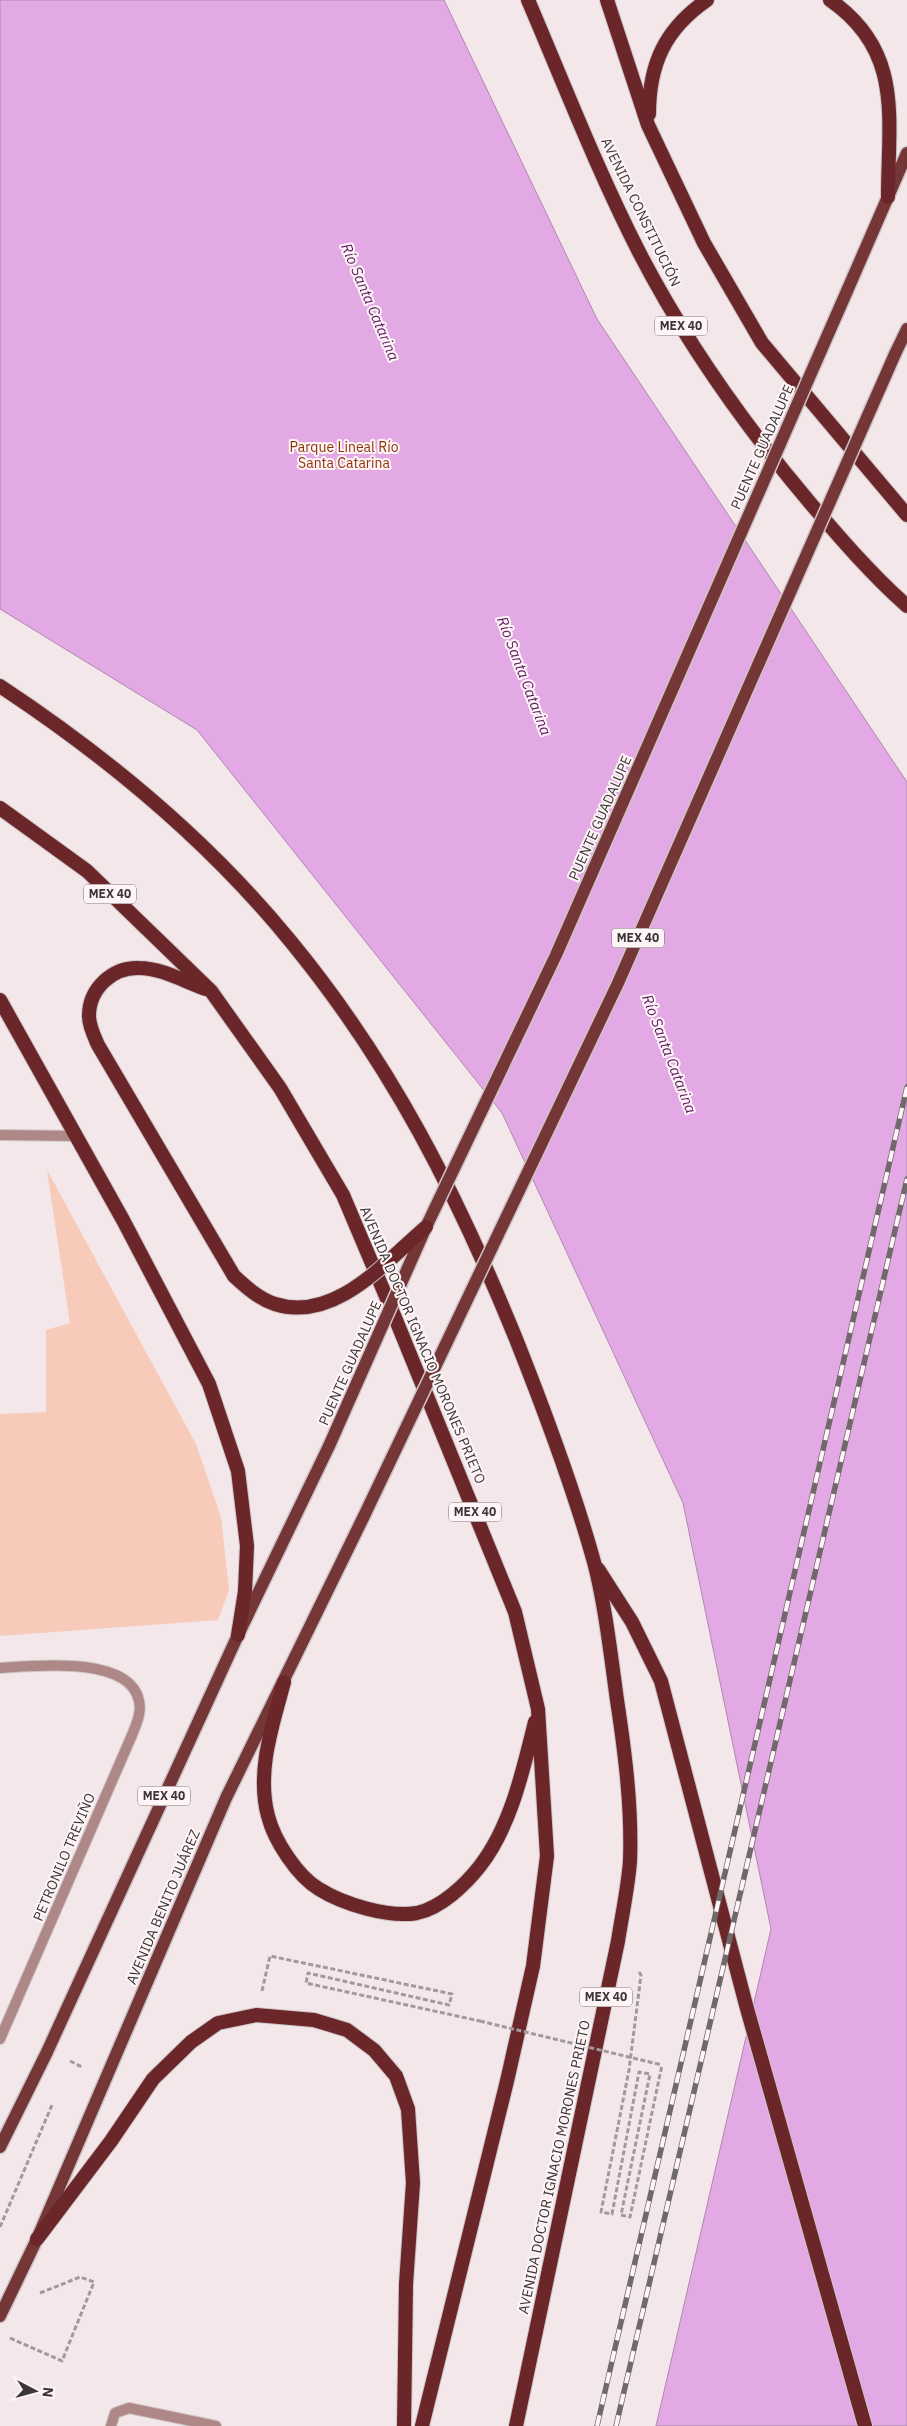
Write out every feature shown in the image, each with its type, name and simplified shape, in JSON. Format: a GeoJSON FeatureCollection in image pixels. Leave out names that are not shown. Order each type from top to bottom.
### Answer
{"type":"FeatureCollection","features":[{"type":"Feature","properties":{"kind":"highway","name":"AVENIDA CONSTITUCIÓN"},"geometry":{"type":"LineString","coordinates":[[528,0],[604,178],[640,253],[681,325],[726,395],[779,467],[837,535],[907,606]]}},
{"type":"Feature","properties":{"kind":"highway"},"geometry":{"type":"LineString","coordinates":[[607,0],[648,125],[704,243],[762,342],[907,515]]}},
{"type":"Feature","properties":{"kind":"highway"},"geometry":{"type":"LineString","coordinates":[[648,125],[649,94],[653,70],[662,48],[675,28],[691,11],[707,0]]}},
{"type":"Feature","properties":{"kind":"highway"},"geometry":{"type":"LineString","coordinates":[[830,0],[862,27],[875,46],[884,69],[888,92],[888,197]]}},
{"type":"Feature","properties":{"kind":"highway","name":"AVENIDA DOCTOR IGNACIO MORONES PRIETO"},"geometry":{"type":"LineString","coordinates":[[0,686],[72,735],[188,831],[241,884],[290,941],[334,997],[375,1056],[412,1116],[442,1171],[489,1272],[541,1402],[595,1564],[628,1775],[630,1863],[618,1941],[516,2426]]}},
{"type":"Feature","properties":{"kind":"highway","name":"AVENIDA DOCTOR IGNACIO MORONES PRIETO"},"geometry":{"type":"LineString","coordinates":[[0,808],[87,871],[211,991],[280,1088],[343,1195],[515,1612],[538,1709],[547,1856],[533,1966],[507,2081],[422,2426]]}},
{"type":"Feature","properties":{"kind":"highway"},"geometry":{"type":"LineString","coordinates":[[211,991],[155,970],[141,968],[126,969],[112,975],[100,986],[92,1000],[89,1016],[92,1032],[98,1046],[234,1276],[259,1297],[274,1304],[290,1308],[309,1307],[328,1302],[354,1288],[426,1227]]}},
{"type":"Feature","properties":{"kind":"highway"},"geometry":{"type":"LineString","coordinates":[[0,1000],[123,1220],[209,1384],[238,1471],[247,1546],[245,1592],[238,1636]]}},
{"type":"Feature","properties":{"kind":"highway"},"geometry":{"type":"LineString","coordinates":[[595,1564],[632,1622],[661,1681],[748,2015],[866,2426]]}},
{"type":"Feature","properties":{"kind":"highway"},"geometry":{"type":"LineString","coordinates":[[284,1682],[269,1736],[263,1787],[268,1816],[279,1846],[318,1888],[380,1911],[417,1912],[442,1901],[480,1866],[494,1842],[519,1784],[538,1709]]}},
{"type":"Feature","properties":{"kind":"highway"},"geometry":{"type":"LineString","coordinates":[[36,2239],[111,2141],[153,2079],[191,2042],[218,2023],[256,2015],[314,2020],[347,2030],[374,2050],[396,2076],[408,2109],[414,2183],[406,2284],[404,2426]]}},
{"type":"Feature","properties":{"kind":"main road","name":"MEX 40"},"geometry":{"type":"LineString","coordinates":[[888,197],[907,153]]}},
{"type":"Feature","properties":{"kind":"main road","name":"PUENTE GUADALUPE"},"geometry":{"type":"LineString","coordinates":[[238,1636],[329,1446],[426,1227],[556,955],[888,197]]}},
{"type":"Feature","properties":{"kind":"main road","name":"AVENIDA BENITO JUÁREZ"},"geometry":{"type":"LineString","coordinates":[[2,2312],[36,2239],[226,1798],[364,1516],[618,983],[907,329]]}},
{"type":"Feature","properties":{"kind":"main road","name":"MEX 40"},"geometry":{"type":"LineString","coordinates":[[0,2146],[47,2052],[238,1636]]}},
{"type":"Feature","properties":{"kind":"street"},"geometry":{"type":"LineString","coordinates":[[0,1135],[76,1136]]}},
{"type":"Feature","properties":{"kind":"street","name":"PETRONILO TREVIÑO"},"geometry":{"type":"LineString","coordinates":[[0,1668],[78,1666],[110,1673],[132,1684],[139,1702],[138,1718],[0,2039]]}},
{"type":"Feature","properties":{"kind":"street"},"geometry":{"type":"LineString","coordinates":[[110,2426],[115,2413],[129,2408],[216,2426]]}},
{"type":"Feature","properties":{"kind":"path"},"geometry":{"type":"LineString","coordinates":[[256,2015],[270,1956],[452,1994],[449,2005],[308,1973],[306,1983],[662,2065],[630,2217],[621,2215],[650,2074],[639,2072],[612,2214],[601,2212],[629,2070]]}},
{"type":"Feature","properties":{"kind":"path"},"geometry":{"type":"LineString","coordinates":[[47,2052],[106,2077]]}},
{"type":"Feature","properties":{"kind":"path"},"geometry":{"type":"LineString","coordinates":[[66,2071],[70,2062]]}},
{"type":"Feature","properties":{"kind":"path"},"geometry":{"type":"LineString","coordinates":[[0,2226],[55,2098]]}},
{"type":"Feature","properties":{"kind":"path"},"geometry":{"type":"LineString","coordinates":[[2,2312],[80,2277],[94,2282],[62,2362],[9,2338]]}},
{"type":"Feature","properties":{"kind":"shaded area"},"geometry":{"type":"Polygon","coordinates":[[[47,1170],[196,1444],[221,1517],[229,1590],[218,1620],[0,1636],[0,1414],[46,1412],[46,1330],[70,1323],[47,1170]]]}},
{"type":"Feature","properties":{"kind":"water","name":"Río Santa Catarina"},"geometry":{"type":"Polygon","coordinates":[[[0,0],[444,0],[597,319],[907,782],[907,2426],[656,2426],[771,1929],[683,1503],[502,1113],[197,730],[0,609],[0,0]]]}},
{"type":"Feature","properties":{"kind":"railway"},"geometry":{"type":"LineString","coordinates":[[597,2426],[907,1087]]}},
{"type":"Feature","properties":{"kind":"railway"},"geometry":{"type":"LineString","coordinates":[[616,2426],[907,1179]]}},
{"type":"Feature","properties":{"kind":"park label","name":"Parque Lineal Río Santa Catarina"},"geometry":{"type":"Point","coordinates":[344,456]}}]}
